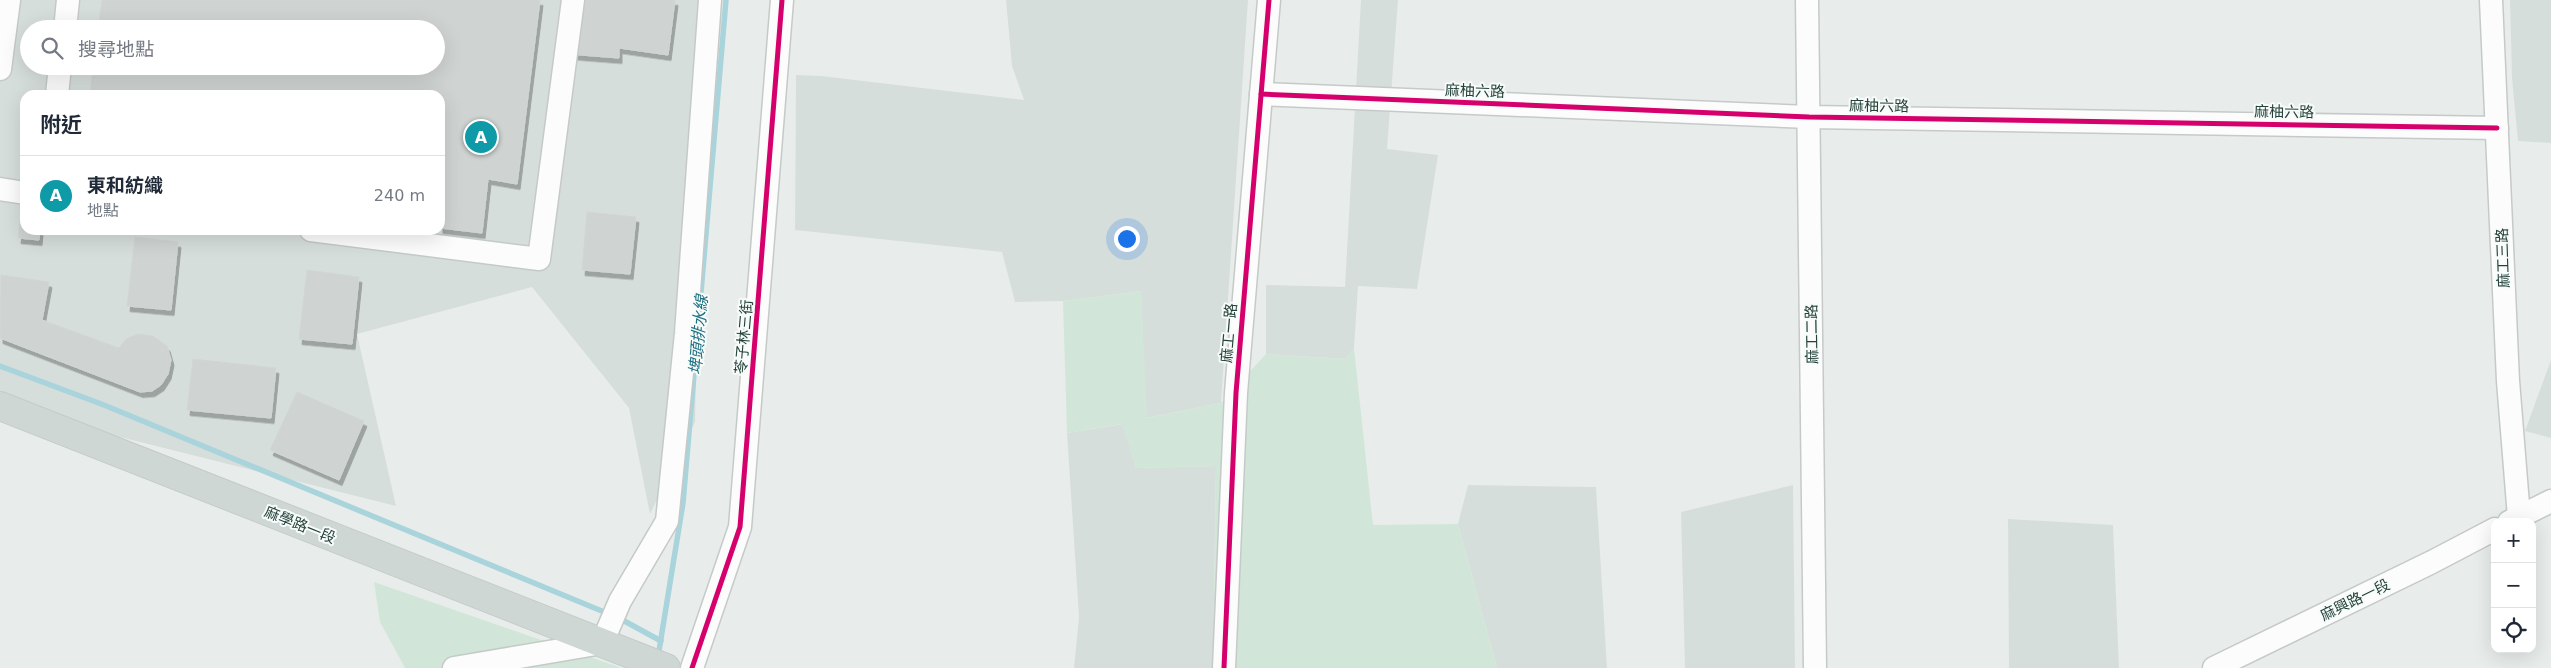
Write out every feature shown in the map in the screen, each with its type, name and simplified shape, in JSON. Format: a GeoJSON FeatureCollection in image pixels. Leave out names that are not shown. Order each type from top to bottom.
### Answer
{"type":"FeatureCollection","features":[{"type":"Feature","properties":{"kind":"main road","name":"麻學路一段"},"geometry":{"type":"LineString","coordinates":[[0,406],[529,616],[666,668]]}},
{"type":"Feature","properties":{"kind":"street"},"geometry":{"type":"LineString","coordinates":[[0,69],[9,0]]}},
{"type":"Feature","properties":{"kind":"street"},"geometry":{"type":"LineString","coordinates":[[66,20],[68,0]]}},
{"type":"Feature","properties":{"kind":"street"},"geometry":{"type":"LineString","coordinates":[[350,235],[539,259],[573,0]]}},
{"type":"Feature","properties":{"kind":"street"},"geometry":{"type":"LineString","coordinates":[[454,668],[602,643],[620,601],[667,521],[686,333],[710,0]]}},
{"type":"Feature","properties":{"kind":"street","name":"苓子林三街"},"geometry":{"type":"LineString","coordinates":[[692,668],[740,527],[782,0]]}},
{"type":"Feature","properties":{"kind":"street","name":"麻工一路"},"geometry":{"type":"LineString","coordinates":[[1224,668],[1236,393],[1269,0]]}},
{"type":"Feature","properties":{"kind":"street","name":"麻工二路"},"geometry":{"type":"LineString","coordinates":[[1807,0],[1810,117],[1815,668]]}},
{"type":"Feature","properties":{"kind":"street","name":"麻工三路"},"geometry":{"type":"LineString","coordinates":[[2491,0],[2514,518]]}},
{"type":"Feature","properties":{"kind":"street"},"geometry":{"type":"LineString","coordinates":[[58,90],[59,75]]}},
{"type":"Feature","properties":{"kind":"street","name":"麻柚六路"},"geometry":{"type":"LineString","coordinates":[[1262,94],[1810,117],[2497,128]]}},
{"type":"Feature","properties":{"kind":"street"},"geometry":{"type":"LineString","coordinates":[[0,189],[20,192]]}},
{"type":"Feature","properties":{"kind":"street"},"geometry":{"type":"LineString","coordinates":[[2516,518],[2551,501]]}},
{"type":"Feature","properties":{"kind":"street","name":"麻興路一段"},"geometry":{"type":"LineString","coordinates":[[2214,668],[2432,562],[2491,531]]}},
{"type":"Feature","properties":{"kind":"shaded area"},"geometry":{"type":"Polygon","coordinates":[[[0,0],[706,0],[703,36],[695,422],[650,514],[629,408],[532,287],[357,334],[396,506],[0,407],[0,0]]]}},
{"type":"Feature","properties":{"kind":"shaded area"},"geometry":{"type":"Polygon","coordinates":[[[1006,0],[1248,0],[1221,403],[1146,418],[1141,291],[1063,301],[1015,302],[1002,252],[795,230],[796,75],[821,76],[1024,100],[1012,66],[1006,0]]]}},
{"type":"Feature","properties":{"kind":"shaded area"},"geometry":{"type":"Polygon","coordinates":[[[1361,0],[1398,0],[1387,149],[1438,155],[1417,289],[1358,286],[1354,348],[1345,359],[1266,354],[1266,285],[1345,287],[1361,0]]]}},
{"type":"Feature","properties":{"kind":"shaded area"},"geometry":{"type":"Polygon","coordinates":[[[2510,0],[2551,0],[2551,143],[2518,141],[2512,78],[2510,0]]]}},
{"type":"Feature","properties":{"kind":"shaded area"},"geometry":{"type":"Polygon","coordinates":[[[2551,360],[2551,438],[2525,431],[2551,360]]]}},
{"type":"Feature","properties":{"kind":"shaded area"},"geometry":{"type":"Polygon","coordinates":[[[1123,424],[1136,468],[1216,466],[1213,668],[1074,668],[1079,617],[1067,433],[1123,424]]]}},
{"type":"Feature","properties":{"kind":"shaded area"},"geometry":{"type":"Polygon","coordinates":[[[1468,485],[1596,487],[1607,668],[1497,668],[1458,524],[1468,485]]]}},
{"type":"Feature","properties":{"kind":"shaded area"},"geometry":{"type":"Polygon","coordinates":[[[1793,485],[1795,668],[1685,668],[1681,512],[1793,485]]]}},
{"type":"Feature","properties":{"kind":"shaded area"},"geometry":{"type":"Polygon","coordinates":[[[2008,519],[2113,525],[2119,668],[2009,668],[2008,519]]]}},
{"type":"Feature","properties":{"kind":"green space"},"geometry":{"type":"Polygon","coordinates":[[[1141,291],[1147,418],[1221,403],[1266,354],[1345,359],[1354,348],[1373,525],[1458,524],[1497,668],[1213,668],[1216,466],[1136,468],[1122,424],[1067,433],[1063,301],[1141,291]]]}},
{"type":"Feature","properties":{"kind":"green space"},"geometry":{"type":"Polygon","coordinates":[[[374,582],[619,668],[405,668],[380,622],[374,582]]]}},
{"type":"Feature","properties":{"kind":"building"},"geometry":{"type":"Polygon","coordinates":[[[102,0],[540,0],[517,184],[488,179],[482,233],[445,229],[445,90],[91,90],[92,75],[445,75],[445,20],[99,20],[102,0]]]}},
{"type":"Feature","properties":{"kind":"building"},"geometry":{"type":"Polygon","coordinates":[[[576,0],[675,0],[668,55],[619,48],[619,58],[568,54],[576,0]]]}},
{"type":"Feature","properties":{"kind":"building"},"geometry":{"type":"Polygon","coordinates":[[[587,212],[636,217],[630,274],[582,270],[587,212]]]}},
{"type":"Feature","properties":{"kind":"building"},"geometry":{"type":"Polygon","coordinates":[[[20,222],[20,235],[40,235],[39,240],[18,238],[20,222]]]}},
{"type":"Feature","properties":{"kind":"building"},"geometry":{"type":"Polygon","coordinates":[[[135,237],[178,242],[171,310],[127,306],[135,237]]]}},
{"type":"Feature","properties":{"kind":"building"},"geometry":{"type":"Polygon","coordinates":[[[307,270],[359,277],[352,344],[299,339],[307,270]]]}},
{"type":"Feature","properties":{"kind":"building"},"geometry":{"type":"Polygon","coordinates":[[[1,275],[49,282],[42,320],[119,348],[126,339],[138,334],[153,336],[167,346],[171,360],[168,374],[161,385],[152,391],[140,392],[0,338],[1,275]]]}},
{"type":"Feature","properties":{"kind":"building"},"geometry":{"type":"Polygon","coordinates":[[[193,359],[276,368],[271,418],[187,410],[193,359]]]}},
{"type":"Feature","properties":{"kind":"building"},"geometry":{"type":"Polygon","coordinates":[[[297,392],[364,421],[339,480],[270,450],[297,392]]]}},
{"type":"Feature","properties":{"kind":"waterway","name":"埤頭排水線"},"geometry":{"type":"LineString","coordinates":[[658,657],[683,503],[726,0]]}},
{"type":"Feature","properties":{"kind":"waterway"},"geometry":{"type":"LineString","coordinates":[[0,366],[104,405],[609,614]]}},
{"type":"Feature","properties":{"kind":"waterway"},"geometry":{"type":"LineString","coordinates":[[617,617],[661,641]]}},
{"type":"Feature","properties":{"kind":"cycle path"},"geometry":{"type":"LineString","coordinates":[[692,668],[740,527],[782,0]]}},
{"type":"Feature","properties":{"kind":"cycle path"},"geometry":{"type":"LineString","coordinates":[[1224,668],[1236,393],[1269,0]]}},
{"type":"Feature","properties":{"kind":"cycle path"},"geometry":{"type":"LineString","coordinates":[[1261,94],[1809,117],[2497,128]]}},
{"type":"Feature","properties":{"kind":"place","name":"東和紡織"},"geometry":{"type":"Point","coordinates":[481,137]}}]}
